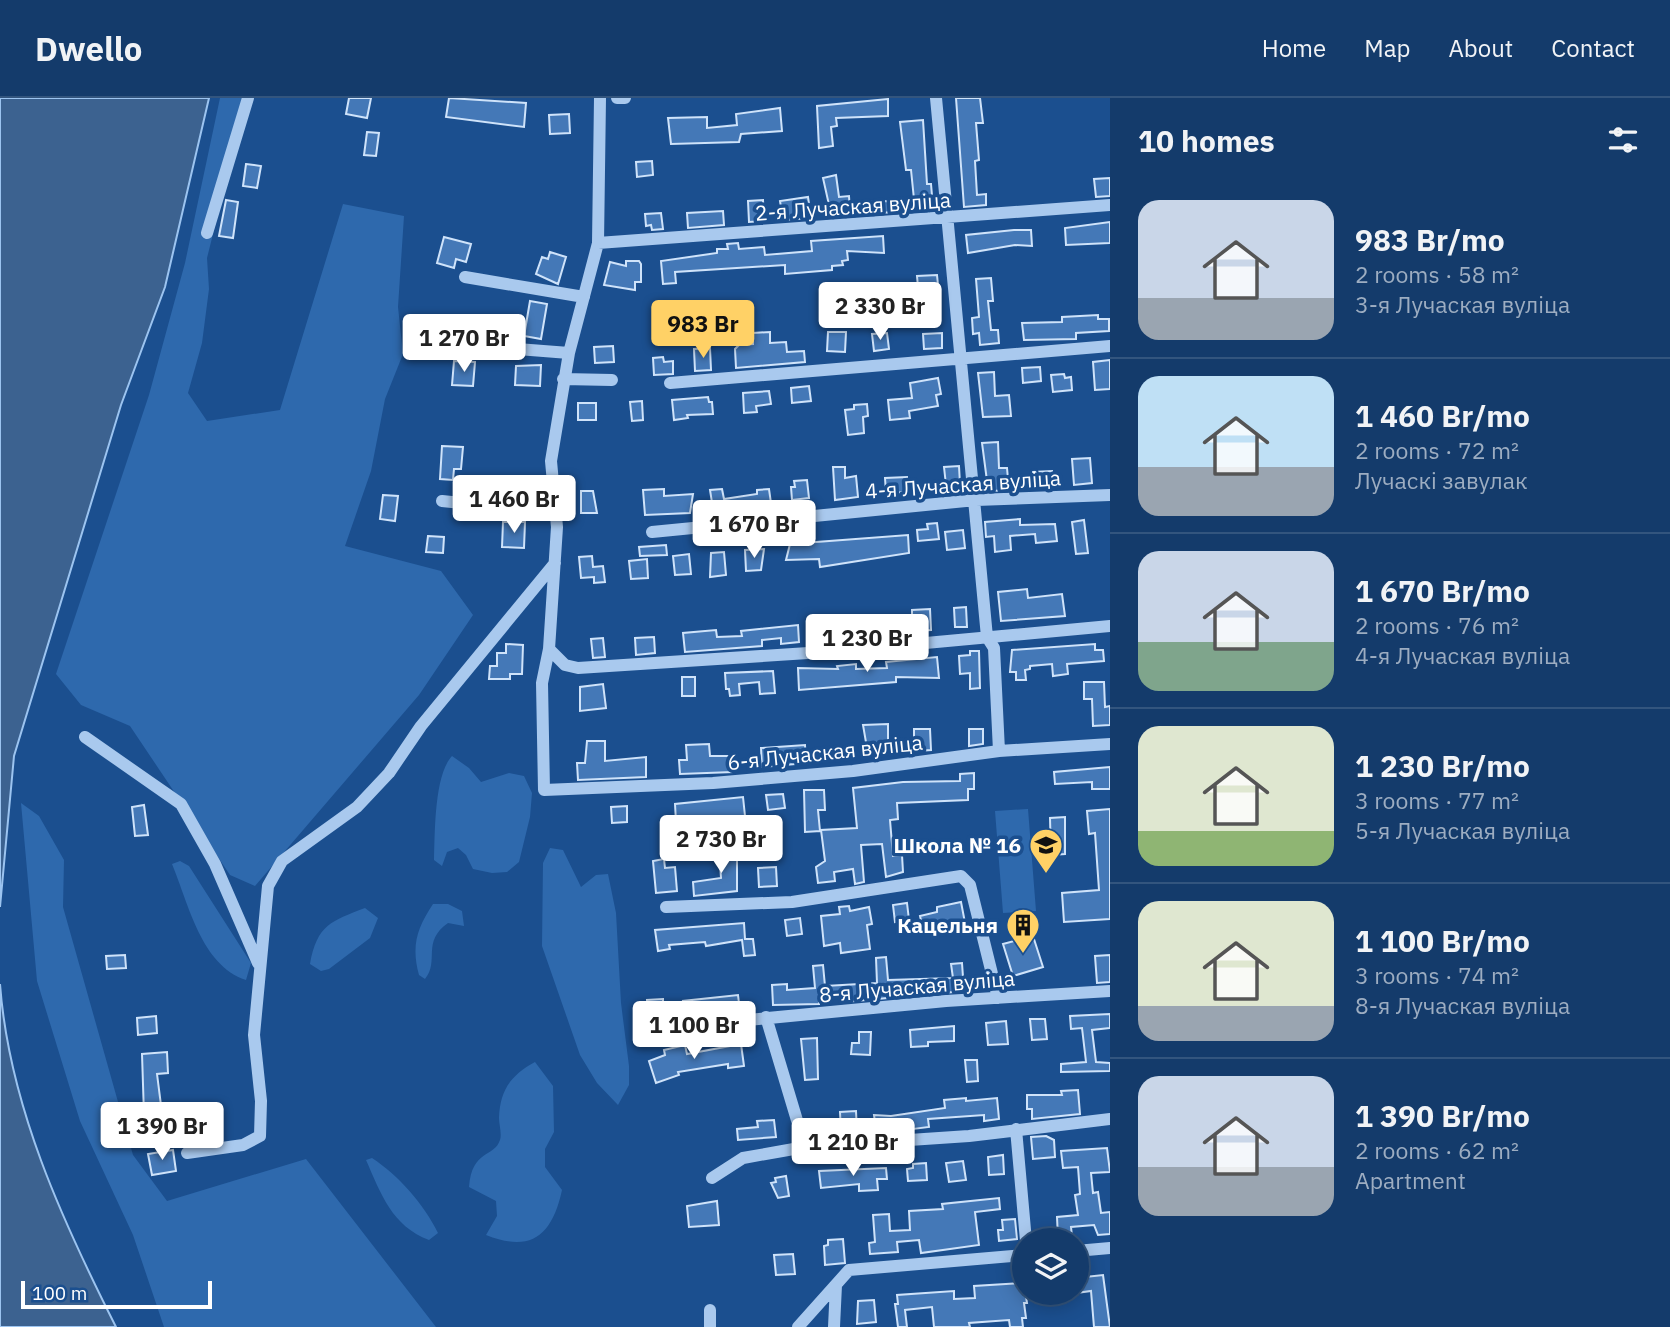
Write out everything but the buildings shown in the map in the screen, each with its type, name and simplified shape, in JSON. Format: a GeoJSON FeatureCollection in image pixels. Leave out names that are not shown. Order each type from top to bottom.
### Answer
{"type":"FeatureCollection","features":[{"type":"Feature","properties":{"kind":"street"},"geometry":{"type":"LineString","coordinates":[[207,233],[248,98]]}},
{"type":"Feature","properties":{"kind":"street"},"geometry":{"type":"LineString","coordinates":[[600,98],[598,243],[563,379],[551,461],[557,527],[550,649],[565,665],[578,668],[839,651],[1110,626]]}},
{"type":"Feature","properties":{"kind":"street"},"geometry":{"type":"LineString","coordinates":[[617,98],[625,98]]}},
{"type":"Feature","properties":{"kind":"street"},"geometry":{"type":"LineString","coordinates":[[936,98],[987,637],[994,648],[999,751]]}},
{"type":"Feature","properties":{"kind":"street","name":"2-я Лучаская вуліца"},"geometry":{"type":"LineString","coordinates":[[598,243],[1110,205]]}},
{"type":"Feature","properties":{"kind":"street"},"geometry":{"type":"LineString","coordinates":[[465,277],[584,297]]}},
{"type":"Feature","properties":{"kind":"street"},"geometry":{"type":"LineString","coordinates":[[670,383],[1110,346]]}},
{"type":"Feature","properties":{"kind":"street"},"geometry":{"type":"LineString","coordinates":[[506,348],[569,353]]}},
{"type":"Feature","properties":{"kind":"street"},"geometry":{"type":"LineString","coordinates":[[563,379],[612,380]]}},
{"type":"Feature","properties":{"kind":"street","name":"4-я Лучаская вуліца"},"geometry":{"type":"LineString","coordinates":[[652,532],[976,500],[1110,495]]}},
{"type":"Feature","properties":{"kind":"street"},"geometry":{"type":"LineString","coordinates":[[442,501],[530,510],[554,508]]}},
{"type":"Feature","properties":{"kind":"street"},"geometry":{"type":"LineString","coordinates":[[187,1153],[243,1145],[260,1136],[261,1101],[254,1035],[259,967],[268,886],[282,862],[357,807],[389,773],[421,726],[555,562]]}},
{"type":"Feature","properties":{"kind":"street","name":"6-я Лучаская вуліца"},"geometry":{"type":"LineString","coordinates":[[550,649],[542,683],[544,790],[713,783],[839,773],[999,751],[1110,744]]}},
{"type":"Feature","properties":{"kind":"street"},"geometry":{"type":"LineString","coordinates":[[85,737],[181,804],[215,864],[259,967]]}},
{"type":"Feature","properties":{"kind":"street"},"geometry":{"type":"LineString","coordinates":[[666,907],[792,902],[961,876],[970,885],[998,998]]}},
{"type":"Feature","properties":{"kind":"street","name":"8-я Лучаская вуліца"},"geometry":{"type":"LineString","coordinates":[[643,1030],[766,1017],[1110,991]]}},
{"type":"Feature","properties":{"kind":"street"},"geometry":{"type":"LineString","coordinates":[[766,1017],[805,1147]]}},
{"type":"Feature","properties":{"kind":"street"},"geometry":{"type":"LineString","coordinates":[[712,1178],[743,1158],[805,1147],[1110,1119]]}},
{"type":"Feature","properties":{"kind":"street"},"geometry":{"type":"LineString","coordinates":[[1016,1129],[1025,1228]]}},
{"type":"Feature","properties":{"kind":"street"},"geometry":{"type":"LineString","coordinates":[[1089,1250],[1110,1248]]}},
{"type":"Feature","properties":{"kind":"street"},"geometry":{"type":"LineString","coordinates":[[799,1327],[849,1270],[1012,1256]]}},
{"type":"Feature","properties":{"kind":"street"},"geometry":{"type":"LineString","coordinates":[[834,1327],[836,1285]]}},
{"type":"Feature","properties":{"kind":"street"},"geometry":{"type":"LineString","coordinates":[[710,1310],[710,1327]]}},
{"type":"Feature","properties":{"kind":"shaded area"},"geometry":{"type":"Polygon","coordinates":[[[0,98],[209,98],[165,287],[121,405],[14,756],[0,907],[0,98]]]}},
{"type":"Feature","properties":{"kind":"shaded area"},"geometry":{"type":"Polygon","coordinates":[[[220,98],[247,98],[207,258],[209,289],[202,343],[188,393],[207,421],[280,410],[343,204],[404,216],[398,307],[403,354],[385,399],[371,471],[345,546],[441,571],[473,615],[419,695],[255,886],[230,875],[130,726],[81,705],[56,674],[149,395],[185,263],[220,98]]]}},
{"type":"Feature","properties":{"kind":"shaded area"},"geometry":{"type":"Polygon","coordinates":[[[452,756],[469,768],[481,782],[509,773],[524,776],[532,793],[530,817],[519,862],[507,872],[492,873],[473,869],[466,855],[458,848],[447,852],[442,866],[434,860],[439,790],[446,765],[452,756]]]}},
{"type":"Feature","properties":{"kind":"shaded area"},"geometry":{"type":"Polygon","coordinates":[[[21,803],[39,816],[64,860],[63,907],[133,1155],[167,1201],[306,1159],[436,1327],[164,1327],[133,1235],[80,1121],[37,981],[21,803]]]}},
{"type":"Feature","properties":{"kind":"shaded area"},"geometry":{"type":"Polygon","coordinates":[[[1028,809],[1036,911],[1003,913],[995,811],[1028,809]]]}},
{"type":"Feature","properties":{"kind":"shaded area"},"geometry":{"type":"Polygon","coordinates":[[[550,848],[563,850],[581,887],[596,875],[608,874],[616,913],[621,1003],[629,1066],[629,1085],[618,1105],[597,1083],[580,1055],[542,946],[543,863],[550,848]]]}},
{"type":"Feature","properties":{"kind":"shaded area"},"geometry":{"type":"Polygon","coordinates":[[[180,861],[189,866],[251,963],[246,980],[218,961],[198,932],[172,864],[180,861]]]}},
{"type":"Feature","properties":{"kind":"shaded area"},"geometry":{"type":"Polygon","coordinates":[[[433,904],[448,904],[462,911],[464,926],[448,923],[440,930],[435,937],[431,965],[425,979],[419,975],[416,946],[419,929],[433,904]]]}},
{"type":"Feature","properties":{"kind":"shaded area"},"geometry":{"type":"Polygon","coordinates":[[[365,908],[378,918],[370,938],[329,969],[321,971],[310,964],[317,941],[327,926],[365,908]]]}},
{"type":"Feature","properties":{"kind":"shaded area"},"geometry":{"type":"Polygon","coordinates":[[[0,984],[5,1029],[26,1117],[76,1245],[116,1327],[0,1327],[0,984]]]}},
{"type":"Feature","properties":{"kind":"shaded area"},"geometry":{"type":"Polygon","coordinates":[[[535,1062],[553,1086],[554,1132],[545,1149],[545,1167],[562,1190],[558,1206],[545,1229],[527,1241],[515,1242],[486,1235],[497,1216],[496,1201],[469,1187],[474,1166],[497,1146],[500,1140],[500,1108],[508,1084],[519,1072],[535,1062]]]}},
{"type":"Feature","properties":{"kind":"shaded area"},"geometry":{"type":"Polygon","coordinates":[[[372,1158],[410,1191],[438,1233],[429,1240],[416,1234],[397,1218],[383,1197],[366,1160],[372,1158]]]}},
{"type":"Feature","properties":{"kind":"place","name":"Школа № 16"},"geometry":{"type":"Point","coordinates":[1046,875]}},
{"type":"Feature","properties":{"kind":"place","name":"Кацельня"},"geometry":{"type":"Point","coordinates":[1023,955]}}]}
